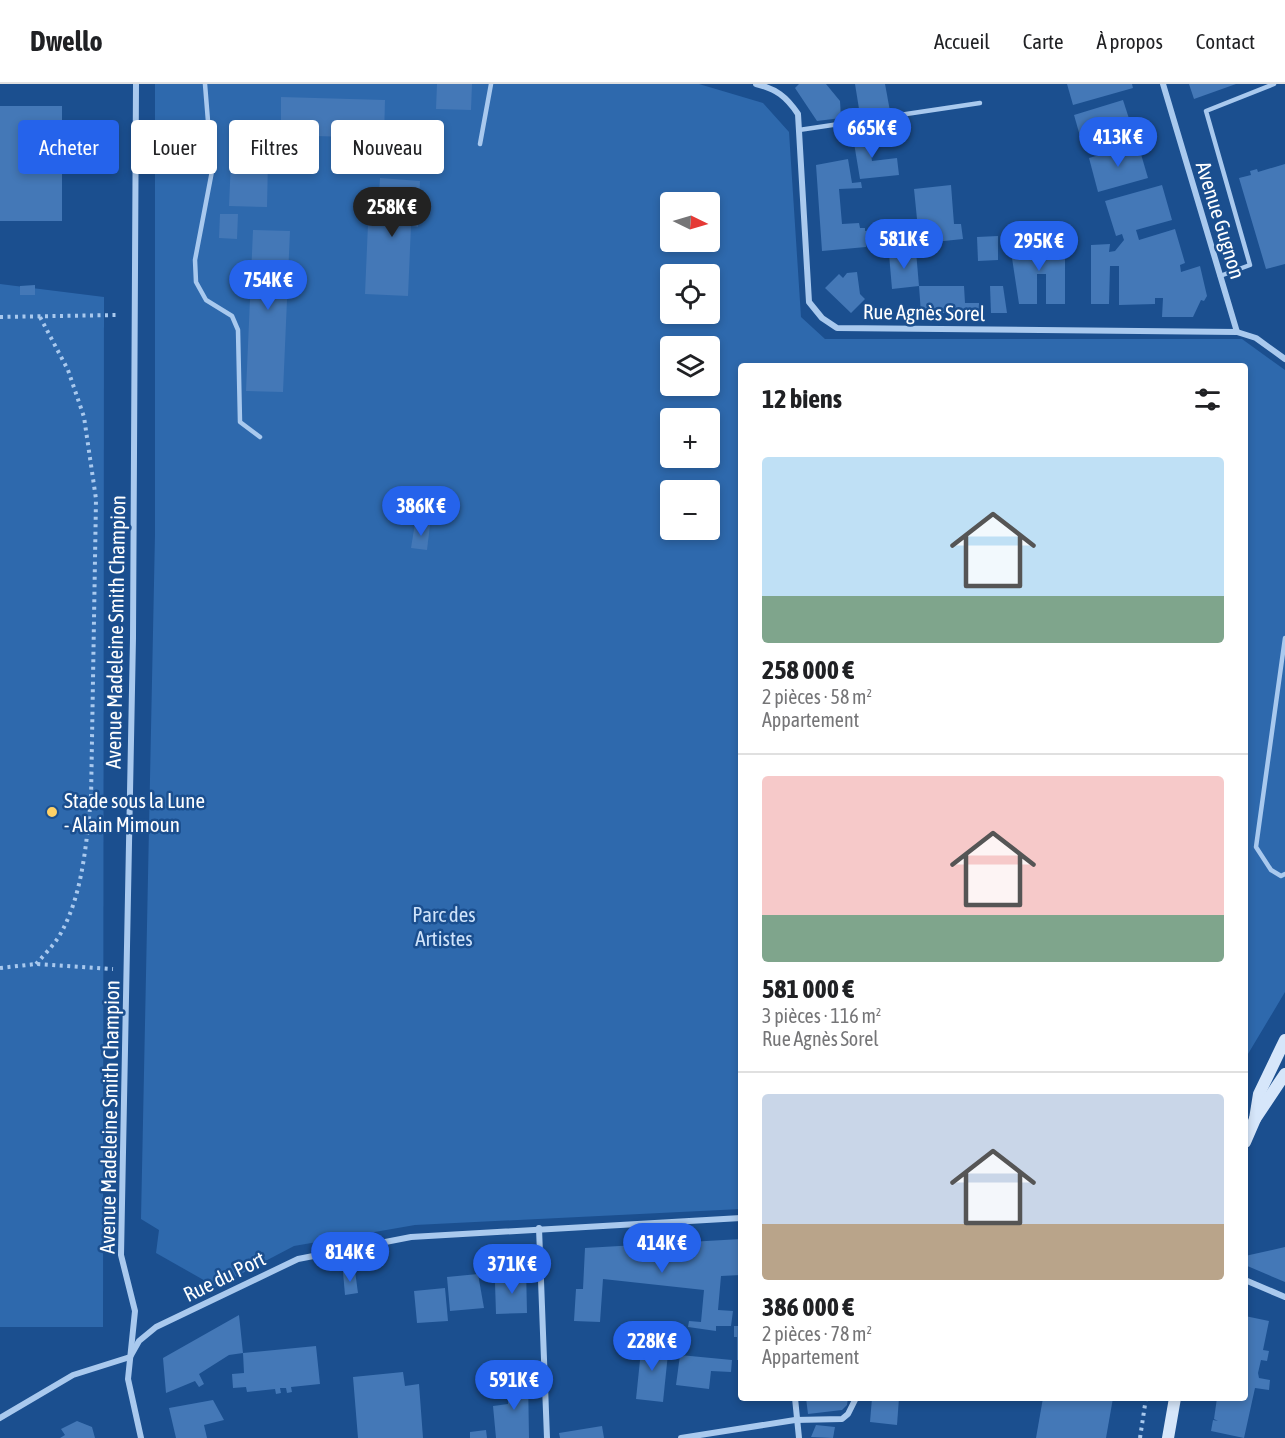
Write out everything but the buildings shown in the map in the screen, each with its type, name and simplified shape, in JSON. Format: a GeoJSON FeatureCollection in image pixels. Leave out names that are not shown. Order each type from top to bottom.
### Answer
{"type":"FeatureCollection","features":[{"type":"Feature","properties":{"kind":"main road"},"geometry":{"type":"LineString","coordinates":[[1248,1135],[1255,1119],[1259,1094],[1285,1040]]}},
{"type":"Feature","properties":{"kind":"main road"},"geometry":{"type":"LineString","coordinates":[[1255,1119],[1280,1093],[1285,1074]]}},
{"type":"Feature","properties":{"kind":"main road"},"geometry":{"type":"LineString","coordinates":[[1168,1438],[1174,1401]]}},
{"type":"Feature","properties":{"kind":"street","name":"Avenue Madeleine Smith Champion"},"geometry":{"type":"LineString","coordinates":[[136,84],[127,970],[121,1255],[135,1311],[128,1379],[141,1438]]}},
{"type":"Feature","properties":{"kind":"street","name":"Rue Agnès Sorel"},"geometry":{"type":"LineString","coordinates":[[756,84],[773,88],[788,99],[798,114],[809,302],[822,318],[837,328],[1237,332],[1257,338],[1285,359]]}},
{"type":"Feature","properties":{"kind":"street","name":"Avenue Gugnon"},"geometry":{"type":"LineString","coordinates":[[1163,84],[1237,332]]}},
{"type":"Feature","properties":{"kind":"street"},"geometry":{"type":"LineString","coordinates":[[1259,1094],[1280,1093]]}},
{"type":"Feature","properties":{"kind":"street","name":"Rue du Port"},"geometry":{"type":"LineString","coordinates":[[130,1357],[139,1341],[156,1327],[298,1258],[411,1237],[738,1218]]}},
{"type":"Feature","properties":{"kind":"street"},"geometry":{"type":"LineString","coordinates":[[539,1228],[547,1438]]}},
{"type":"Feature","properties":{"kind":"street"},"geometry":{"type":"LineString","coordinates":[[1248,1281],[1285,1297]]}},
{"type":"Feature","properties":{"kind":"street"},"geometry":{"type":"LineString","coordinates":[[0,1418],[74,1375],[130,1357]]}},
{"type":"Feature","properties":{"kind":"street"},"geometry":{"type":"LineString","coordinates":[[795,1401],[795,1420],[799,1438]]}},
{"type":"Feature","properties":{"kind":"street"},"geometry":{"type":"LineString","coordinates":[[681,1438],[795,1420],[842,1419],[849,1414],[855,1401]]}},
{"type":"Feature","properties":{"kind":"lane"},"geometry":{"type":"LineString","coordinates":[[205,84],[212,171],[195,260],[196,282],[206,300],[232,316],[237,330],[240,422],[260,436]]}},
{"type":"Feature","properties":{"kind":"lane"},"geometry":{"type":"LineString","coordinates":[[480,144],[491,84]]}},
{"type":"Feature","properties":{"kind":"lane"},"geometry":{"type":"LineString","coordinates":[[1220,276],[1250,265],[1206,111],[1274,84]]}},
{"type":"Feature","properties":{"kind":"lane"},"geometry":{"type":"LineString","coordinates":[[799,130],[980,103]]}},
{"type":"Feature","properties":{"kind":"lane"},"geometry":{"type":"LineString","coordinates":[[1285,638],[1256,847],[1271,870],[1281,876],[1285,874]]}},
{"type":"Feature","properties":{"kind":"path"},"geometry":{"type":"LineString","coordinates":[[0,317],[135,315]]}},
{"type":"Feature","properties":{"kind":"path"},"geometry":{"type":"LineString","coordinates":[[36,964],[62,932],[75,898],[88,827],[91,800],[96,499],[84,417],[68,370],[40,317]]}},
{"type":"Feature","properties":{"kind":"path"},"geometry":{"type":"LineString","coordinates":[[0,968],[36,964],[127,970]]}},
{"type":"Feature","properties":{"kind":"path"},"geometry":{"type":"LineString","coordinates":[[1140,1438],[1146,1401]]}},
{"type":"Feature","properties":{"kind":"green space","name":"Parc des Artistes"},"geometry":{"type":"Polygon","coordinates":[[[155,84],[699,84],[763,103],[789,132],[801,317],[825,339],[1242,339],[1285,370],[1285,992],[1248,1054],[1248,363],[738,363],[738,1209],[415,1225],[294,1246],[216,1287],[156,1253],[159,1230],[141,1219],[155,534],[155,174],[217,174],[217,120],[155,120],[155,84]]]}},
{"type":"Feature","properties":{"kind":"green space","name":"Stade sous la Lune - Alain Mimoun"},"geometry":{"type":"Polygon","coordinates":[[[0,284],[104,297],[103,1327],[0,1327],[0,284]]]}},
{"type":"Feature","properties":{"kind":"place","name":"Stade sous la Lune - Alain Mimoun"},"geometry":{"type":"Point","coordinates":[52,812]}}]}
